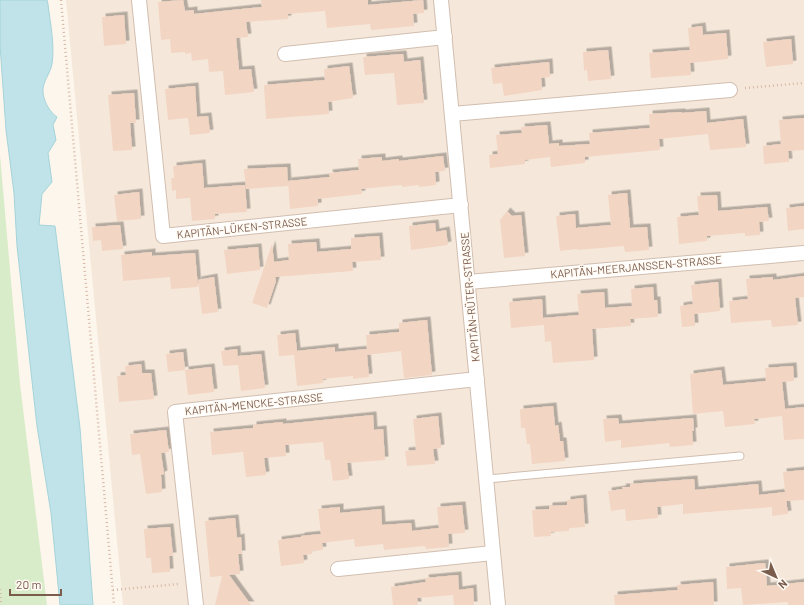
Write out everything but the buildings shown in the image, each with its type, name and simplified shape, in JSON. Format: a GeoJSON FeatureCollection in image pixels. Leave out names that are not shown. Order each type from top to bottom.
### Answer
{"type":"FeatureCollection","features":[{"type":"Feature","properties":{"kind":"street","name":"KAPITÄN-LÜKEN-STRASSE"},"geometry":{"type":"LineString","coordinates":[[139,0],[163,236],[461,205]]}},
{"type":"Feature","properties":{"kind":"street","name":"KAPITÄN-RÜTER-STRASSE"},"geometry":{"type":"LineString","coordinates":[[442,0],[498,605]]}},
{"type":"Feature","properties":{"kind":"street"},"geometry":{"type":"LineString","coordinates":[[285,54],[445,37]]}},
{"type":"Feature","properties":{"kind":"street"},"geometry":{"type":"LineString","coordinates":[[452,114],[730,90]]}},
{"type":"Feature","properties":{"kind":"street","name":"KAPITÄN-MEERJANSSEN-STRASSE"},"geometry":{"type":"LineString","coordinates":[[468,282],[804,252]]}},
{"type":"Feature","properties":{"kind":"street","name":"KAPITÄN-MENCKE-STRASSE"},"geometry":{"type":"LineString","coordinates":[[196,605],[175,412],[477,379]]}},
{"type":"Feature","properties":{"kind":"street"},"geometry":{"type":"LineString","coordinates":[[338,569],[494,553]]}},
{"type":"Feature","properties":{"kind":"lane"},"geometry":{"type":"LineString","coordinates":[[486,479],[740,456]]}},
{"type":"Feature","properties":{"kind":"path"},"geometry":{"type":"LineString","coordinates":[[61,0],[114,605]]}},
{"type":"Feature","properties":{"kind":"path"},"geometry":{"type":"LineString","coordinates":[[730,90],[804,83]]}},
{"type":"Feature","properties":{"kind":"path"},"geometry":{"type":"LineString","coordinates":[[113,590],[194,582]]}},
{"type":"Feature","properties":{"kind":"path"},"geometry":{"type":"LineString","coordinates":[[0,588],[1,605]]}},
{"type":"Feature","properties":{"kind":"shaded area"},"geometry":{"type":"Polygon","coordinates":[[[66,0],[804,0],[804,605],[123,605],[66,0]]]}},
{"type":"Feature","properties":{"kind":"green space"},"geometry":{"type":"Polygon","coordinates":[[[0,155],[20,384],[47,605],[0,605],[0,155]]]}},
{"type":"Feature","properties":{"kind":"water"},"geometry":{"type":"Polygon","coordinates":[[[0,0],[47,0],[48,4],[53,41],[53,56],[51,67],[44,84],[43,93],[48,107],[57,117],[53,125],[56,140],[48,153],[52,182],[42,194],[39,225],[55,226],[80,428],[93,605],[60,605],[51,513],[37,426],[17,246],[14,193],[6,130],[0,45],[0,0]]]}}]}
